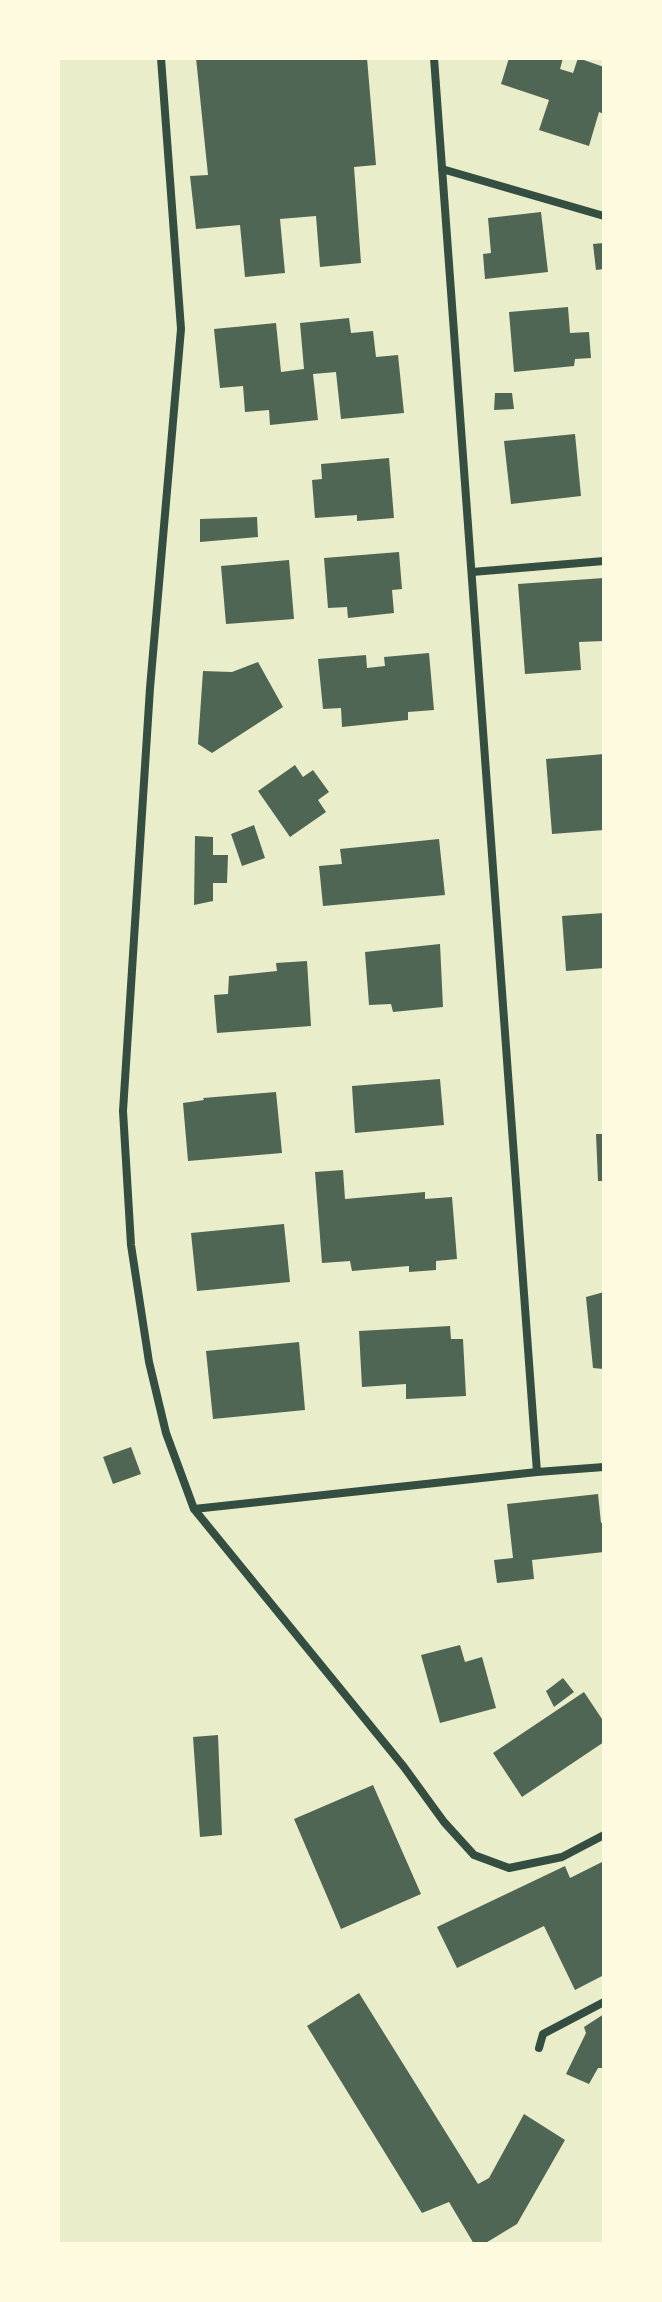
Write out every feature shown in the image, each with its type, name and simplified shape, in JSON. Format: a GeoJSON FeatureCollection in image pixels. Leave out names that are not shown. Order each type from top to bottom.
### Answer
{"type":"FeatureCollection","features":[{"type":"Feature","properties":{"kind":"street"},"geometry":{"type":"LineString","coordinates":[[161,58],[181,329],[150,688],[123,1111],[131,1245],[149,1362],[166,1433],[194,1509],[404,1767],[444,1822],[474,1855],[509,1868],[562,1857],[604,1835]]}},
{"type":"Feature","properties":{"kind":"street"},"geometry":{"type":"LineString","coordinates":[[434,58],[537,1472]]}},
{"type":"Feature","properties":{"kind":"street"},"geometry":{"type":"LineString","coordinates":[[442,169],[604,216]]}},
{"type":"Feature","properties":{"kind":"street"},"geometry":{"type":"LineString","coordinates":[[472,572],[604,561]]}},
{"type":"Feature","properties":{"kind":"street"},"geometry":{"type":"LineString","coordinates":[[194,1509],[604,1467]]}},
{"type":"Feature","properties":{"kind":"street"},"geometry":{"type":"LineString","coordinates":[[539,2048],[543,2034],[604,2002]]}},
{"type":"Feature","properties":{"kind":"building"},"geometry":{"type":"Polygon","coordinates":[[[196,58],[367,58],[376,165],[354,167],[361,263],[320,267],[316,216],[280,219],[285,273],[245,277],[240,225],[196,229],[190,176],[208,175],[196,58]]]}},
{"type":"Feature","properties":{"kind":"building"},"geometry":{"type":"Polygon","coordinates":[[[509,58],[563,58],[560,69],[573,73],[578,58],[604,67],[604,114],[599,112],[589,146],[539,130],[549,100],[501,84],[509,58]]]}},
{"type":"Feature","properties":{"kind":"building"},"geometry":{"type":"Polygon","coordinates":[[[541,212],[548,272],[485,279],[483,254],[491,253],[488,218],[541,212]]]}},
{"type":"Feature","properties":{"kind":"building"},"geometry":{"type":"Polygon","coordinates":[[[604,243],[604,269],[596,270],[593,244],[604,243]]]}},
{"type":"Feature","properties":{"kind":"building"},"geometry":{"type":"Polygon","coordinates":[[[568,307],[570,333],[589,332],[591,358],[575,359],[574,366],[514,372],[509,312],[568,307]]]}},
{"type":"Feature","properties":{"kind":"building"},"geometry":{"type":"Polygon","coordinates":[[[349,318],[351,333],[373,331],[376,357],[398,355],[404,413],[341,419],[336,372],[313,374],[318,420],[270,425],[269,410],[245,412],[243,386],[220,388],[214,329],[276,323],[281,372],[304,369],[300,323],[349,318]]]}},
{"type":"Feature","properties":{"kind":"building"},"geometry":{"type":"Polygon","coordinates":[[[495,393],[512,393],[514,409],[494,410],[495,393]]]}},
{"type":"Feature","properties":{"kind":"building"},"geometry":{"type":"Polygon","coordinates":[[[575,434],[581,496],[511,504],[504,441],[575,434]]]}},
{"type":"Feature","properties":{"kind":"building"},"geometry":{"type":"Polygon","coordinates":[[[389,458],[394,518],[357,521],[357,515],[315,518],[312,480],[322,479],[321,464],[389,458]]]}},
{"type":"Feature","properties":{"kind":"building"},"geometry":{"type":"Polygon","coordinates":[[[257,517],[258,537],[200,542],[200,519],[257,517]]]}},
{"type":"Feature","properties":{"kind":"building"},"geometry":{"type":"Polygon","coordinates":[[[399,552],[402,589],[392,590],[394,613],[348,618],[347,607],[328,608],[324,558],[399,552]]]}},
{"type":"Feature","properties":{"kind":"building"},"geometry":{"type":"Polygon","coordinates":[[[289,560],[294,619],[226,624],[221,566],[289,560]]]}},
{"type":"Feature","properties":{"kind":"building"},"geometry":{"type":"Polygon","coordinates":[[[604,578],[604,641],[579,642],[581,670],[525,674],[518,584],[604,578]]]}},
{"type":"Feature","properties":{"kind":"building"},"geometry":{"type":"Polygon","coordinates":[[[429,653],[434,710],[408,712],[408,720],[342,727],[341,708],[323,709],[318,659],[366,655],[367,668],[385,666],[384,657],[429,653]]]}},
{"type":"Feature","properties":{"kind":"building"},"geometry":{"type":"Polygon","coordinates":[[[258,662],[283,707],[212,753],[198,744],[203,671],[232,672],[258,662]]]}},
{"type":"Feature","properties":{"kind":"building"},"geometry":{"type":"Polygon","coordinates":[[[604,754],[604,830],[552,834],[546,759],[604,754]]]}},
{"type":"Feature","properties":{"kind":"building"},"geometry":{"type":"Polygon","coordinates":[[[295,765],[303,777],[313,770],[329,792],[318,800],[326,812],[290,837],[258,791],[295,765]]]}},
{"type":"Feature","properties":{"kind":"building"},"geometry":{"type":"Polygon","coordinates":[[[254,825],[265,858],[242,866],[231,834],[254,825]]]}},
{"type":"Feature","properties":{"kind":"building"},"geometry":{"type":"Polygon","coordinates":[[[195,836],[213,837],[213,855],[228,855],[227,883],[213,883],[213,901],[194,905],[195,836]]]}},
{"type":"Feature","properties":{"kind":"building"},"geometry":{"type":"Polygon","coordinates":[[[439,839],[445,895],[323,906],[319,866],[342,864],[340,849],[439,839]]]}},
{"type":"Feature","properties":{"kind":"building"},"geometry":{"type":"Polygon","coordinates":[[[604,913],[604,968],[566,971],[562,916],[604,913]]]}},
{"type":"Feature","properties":{"kind":"building"},"geometry":{"type":"Polygon","coordinates":[[[440,944],[443,1007],[393,1012],[391,1004],[369,1005],[365,952],[440,944]]]}},
{"type":"Feature","properties":{"kind":"building"},"geometry":{"type":"Polygon","coordinates":[[[307,961],[311,1026],[217,1033],[214,995],[228,994],[229,976],[277,971],[276,963],[307,961]]]}},
{"type":"Feature","properties":{"kind":"building"},"geometry":{"type":"Polygon","coordinates":[[[440,1079],[444,1125],[355,1133],[352,1086],[440,1079]]]}},
{"type":"Feature","properties":{"kind":"building"},"geometry":{"type":"Polygon","coordinates":[[[276,1092],[282,1153],[188,1161],[183,1103],[203,1098],[276,1092]]]}},
{"type":"Feature","properties":{"kind":"building"},"geometry":{"type":"Polygon","coordinates":[[[596,1134],[604,1134],[604,1181],[598,1181],[596,1134]]]}},
{"type":"Feature","properties":{"kind":"building"},"geometry":{"type":"Polygon","coordinates":[[[343,1170],[345,1199],[425,1192],[425,1199],[452,1197],[457,1259],[436,1261],[436,1270],[409,1272],[409,1266],[352,1271],[350,1261],[322,1263],[315,1172],[343,1170]]]}},
{"type":"Feature","properties":{"kind":"building"},"geometry":{"type":"Polygon","coordinates":[[[284,1224],[290,1282],[197,1291],[191,1233],[284,1224]]]}},
{"type":"Feature","properties":{"kind":"building"},"geometry":{"type":"Polygon","coordinates":[[[604,1292],[604,1369],[593,1368],[586,1297],[604,1292]]]}},
{"type":"Feature","properties":{"kind":"building"},"geometry":{"type":"Polygon","coordinates":[[[450,1326],[451,1339],[463,1339],[466,1396],[406,1399],[406,1384],[362,1387],[359,1331],[450,1326]]]}},
{"type":"Feature","properties":{"kind":"building"},"geometry":{"type":"Polygon","coordinates":[[[299,1342],[305,1410],[213,1419],[206,1351],[299,1342]]]}},
{"type":"Feature","properties":{"kind":"building"},"geometry":{"type":"Polygon","coordinates":[[[131,1447],[141,1474],[113,1484],[103,1457],[131,1447]]]}},
{"type":"Feature","properties":{"kind":"building"},"geometry":{"type":"Polygon","coordinates":[[[598,1494],[601,1523],[604,1522],[604,1552],[532,1560],[534,1579],[497,1583],[494,1560],[513,1558],[507,1504],[598,1494]]]}},
{"type":"Feature","properties":{"kind":"building"},"geometry":{"type":"Polygon","coordinates":[[[460,1645],[465,1662],[482,1657],[496,1708],[440,1723],[421,1655],[460,1645]]]}},
{"type":"Feature","properties":{"kind":"building"},"geometry":{"type":"Polygon","coordinates":[[[563,1678],[574,1692],[554,1707],[546,1691],[563,1678]]]}},
{"type":"Feature","properties":{"kind":"building"},"geometry":{"type":"Polygon","coordinates":[[[584,1692],[604,1722],[604,1742],[522,1797],[493,1753],[584,1692]]]}},
{"type":"Feature","properties":{"kind":"building"},"geometry":{"type":"Polygon","coordinates":[[[218,1735],[222,1835],[200,1837],[193,1737],[218,1735]]]}},
{"type":"Feature","properties":{"kind":"building"},"geometry":{"type":"Polygon","coordinates":[[[373,1785],[421,1894],[341,1929],[294,1819],[373,1785]]]}},
{"type":"Feature","properties":{"kind":"building"},"geometry":{"type":"Polygon","coordinates":[[[604,1861],[604,1975],[575,1990],[544,1926],[457,1968],[437,1927],[565,1866],[570,1878],[604,1861]]]}},
{"type":"Feature","properties":{"kind":"building"},"geometry":{"type":"Polygon","coordinates":[[[359,1993],[478,2184],[489,2178],[524,2114],[565,2140],[517,2224],[484,2244],[474,2244],[449,2202],[422,2213],[307,2026],[359,1993]]]}},
{"type":"Feature","properties":{"kind":"building"},"geometry":{"type":"Polygon","coordinates":[[[604,2014],[604,2068],[598,2068],[589,2084],[566,2074],[586,2033],[584,2027],[604,2014]]]}}]}
